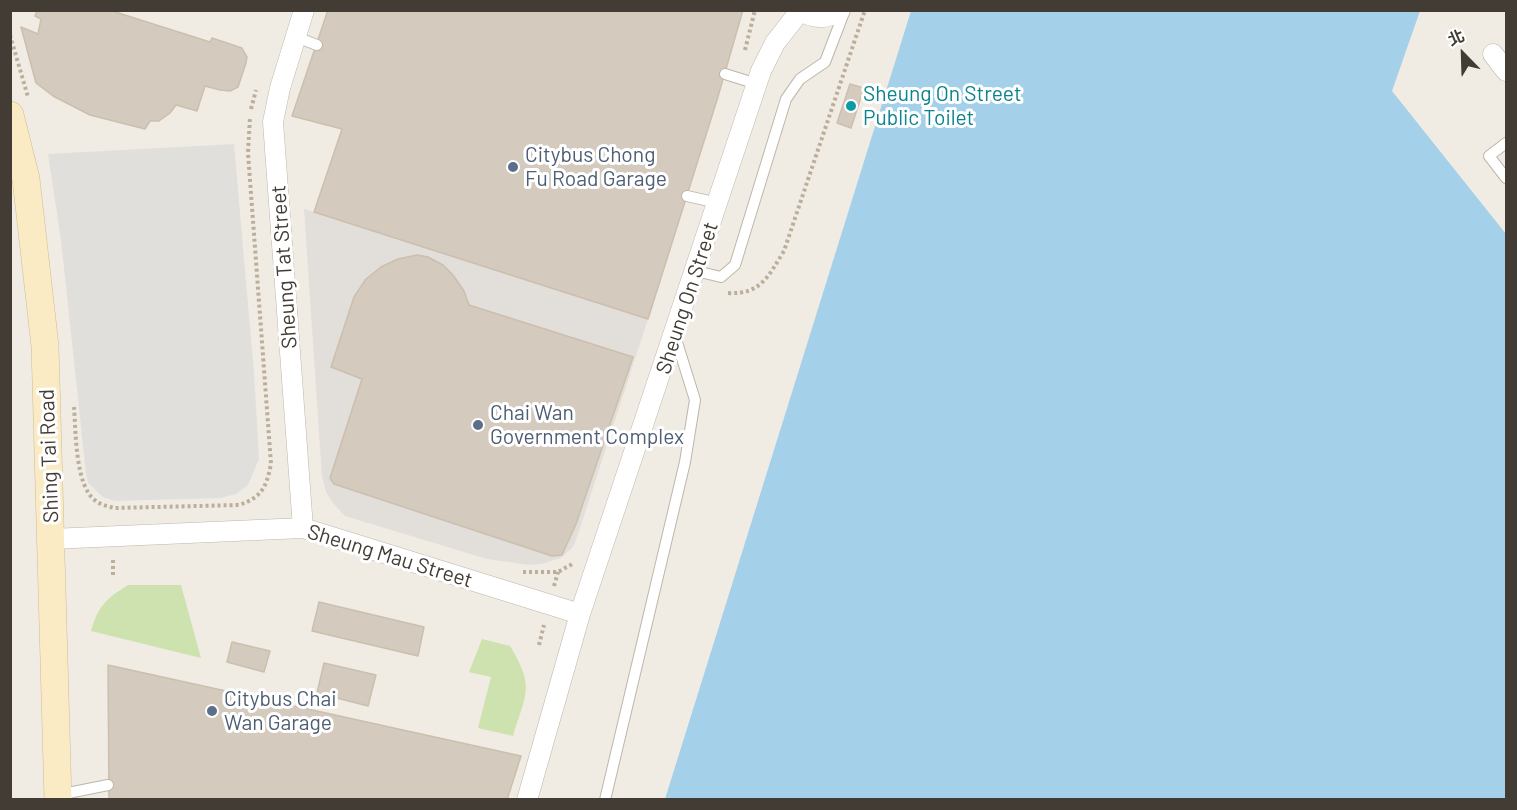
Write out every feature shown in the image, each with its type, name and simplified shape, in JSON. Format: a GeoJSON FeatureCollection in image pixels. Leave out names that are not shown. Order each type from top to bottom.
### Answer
{"type":"FeatureCollection","features":[{"type":"Feature","properties":{"kind":"street","name":"Sheung Tat Street"},"geometry":{"type":"LineString","coordinates":[[303,528],[273,122],[280,88],[304,10]]}},
{"type":"Feature","properties":{"kind":"street"},"geometry":{"type":"LineString","coordinates":[[800,11],[819,18],[829,17],[840,10]]}},
{"type":"Feature","properties":{"kind":"street","name":"Sheung On Street"},"geometry":{"type":"LineString","coordinates":[[527,800],[580,614],[757,84],[775,43],[800,11]]}},
{"type":"Feature","properties":{"kind":"street"},"geometry":{"type":"LineString","coordinates":[[1493,54],[1506,71]]}},
{"type":"Feature","properties":{"kind":"street","name":"Shing Tai Road"},"geometry":{"type":"LineString","coordinates":[[20,107],[45,345],[58,797]]}},
{"type":"Feature","properties":{"kind":"street","name":"Sheung Mau Street"},"geometry":{"type":"LineString","coordinates":[[51,539],[303,528],[580,614]]}},
{"type":"Feature","properties":{"kind":"lane"},"geometry":{"type":"LineString","coordinates":[[696,271],[721,277],[735,265],[786,99],[800,79],[825,62],[845,10]]}},
{"type":"Feature","properties":{"kind":"lane"},"geometry":{"type":"LineString","coordinates":[[296,37],[317,45]]}},
{"type":"Feature","properties":{"kind":"lane"},"geometry":{"type":"LineString","coordinates":[[724,74],[757,84]]}},
{"type":"Feature","properties":{"kind":"lane"},"geometry":{"type":"LineString","coordinates":[[1506,143],[1489,156],[1506,178]]}},
{"type":"Feature","properties":{"kind":"lane"},"geometry":{"type":"LineString","coordinates":[[687,196],[718,203]]}},
{"type":"Feature","properties":{"kind":"lane"},"geometry":{"type":"LineString","coordinates":[[605,800],[685,462],[695,400],[674,336]]}},
{"type":"Feature","properties":{"kind":"lane"},"geometry":{"type":"LineString","coordinates":[[58,797],[108,785]]}},
{"type":"Feature","properties":{"kind":"path"},"geometry":{"type":"LineString","coordinates":[[738,78],[755,10]]}},
{"type":"Feature","properties":{"kind":"path"},"geometry":{"type":"LineString","coordinates":[[719,291],[743,293],[754,288],[765,281],[784,250],[865,10]]}},
{"type":"Feature","properties":{"kind":"path"},"geometry":{"type":"LineString","coordinates":[[10,35],[20,107]]}},
{"type":"Feature","properties":{"kind":"path"},"geometry":{"type":"LineString","coordinates":[[73,399],[80,477],[87,492],[97,502],[114,508],[239,505],[254,500],[267,482],[271,464],[248,153],[248,125],[257,85]]}},
{"type":"Feature","properties":{"kind":"path"},"geometry":{"type":"LineString","coordinates":[[516,571],[558,572],[574,563],[579,557]]}},
{"type":"Feature","properties":{"kind":"shaded area"},"geometry":{"type":"Polygon","coordinates":[[[234,144],[254,373],[259,459],[248,485],[236,494],[220,498],[115,501],[103,497],[88,483],[86,474],[61,240],[48,154],[234,144]]]}},
{"type":"Feature","properties":{"kind":"shaded area","name":"Chai Wan Government Complex"},"geometry":{"type":"Polygon","coordinates":[[[304,209],[648,319],[578,534],[573,547],[561,558],[529,565],[487,559],[345,516],[333,503],[326,492],[322,477],[304,209]]]}},
{"type":"Feature","properties":{"kind":"green space"},"geometry":{"type":"Polygon","coordinates":[[[128,585],[181,585],[201,658],[91,631],[104,604],[128,585]]]}},
{"type":"Feature","properties":{"kind":"green space"},"geometry":{"type":"Polygon","coordinates":[[[482,639],[510,646],[523,671],[526,690],[513,736],[478,728],[491,677],[469,672],[482,639]]]}},
{"type":"Feature","properties":{"kind":"water"},"geometry":{"type":"Polygon","coordinates":[[[911,11],[1420,11],[1392,91],[1506,234],[1506,799],[665,799],[911,11]]]}},
{"type":"Feature","properties":{"kind":"building"},"geometry":{"type":"Polygon","coordinates":[[[37,10],[109,10],[210,42],[212,38],[242,48],[247,57],[246,63],[238,87],[230,91],[205,86],[197,111],[176,105],[159,121],[150,121],[145,129],[90,115],[53,96],[36,83],[21,27],[38,34],[41,19],[35,16],[37,10]]]}},
{"type":"Feature","properties":{"kind":"building","name":"Citybus Chong Fu Road Garage"},"geometry":{"type":"Polygon","coordinates":[[[328,10],[743,10],[648,319],[314,212],[342,129],[292,116],[328,10]]]}},
{"type":"Feature","properties":{"kind":"building","name":"Sheung On Street Public Toilet"},"geometry":{"type":"Polygon","coordinates":[[[850,84],[864,88],[851,128],[837,123],[850,84]]]}},
{"type":"Feature","properties":{"kind":"building","name":"Chai Wan Government Complex"},"geometry":{"type":"Polygon","coordinates":[[[417,255],[428,257],[443,265],[464,291],[469,305],[633,357],[576,524],[562,555],[552,556],[334,484],[330,478],[362,379],[331,367],[354,297],[366,279],[381,267],[398,259],[417,255]]]}},
{"type":"Feature","properties":{"kind":"building"},"geometry":{"type":"Polygon","coordinates":[[[319,602],[424,627],[418,656],[312,631],[319,602]]]}},
{"type":"Feature","properties":{"kind":"building"},"geometry":{"type":"Polygon","coordinates":[[[232,642],[270,651],[264,672],[227,662],[232,642]]]}},
{"type":"Feature","properties":{"kind":"building"},"geometry":{"type":"Polygon","coordinates":[[[324,663],[376,675],[368,706],[317,693],[324,663]]]}},
{"type":"Feature","properties":{"kind":"building","name":"Citybus Chai Wan Garage"},"geometry":{"type":"Polygon","coordinates":[[[108,665],[521,756],[507,800],[109,800],[108,665]]]}},
{"type":"Feature","properties":{"kind":"place","name":"Sheung On Street Public Toilet"},"geometry":{"type":"Point","coordinates":[851,106]}},
{"type":"Feature","properties":{"kind":"place","name":"Citybus Chong Fu Road Garage"},"geometry":{"type":"Point","coordinates":[513,167]}},
{"type":"Feature","properties":{"kind":"place","name":"Chai Wan Government Complex"},"geometry":{"type":"Point","coordinates":[478,425]}},
{"type":"Feature","properties":{"kind":"place","name":"Citybus Chai Wan Garage"},"geometry":{"type":"Point","coordinates":[212,711]}}]}
